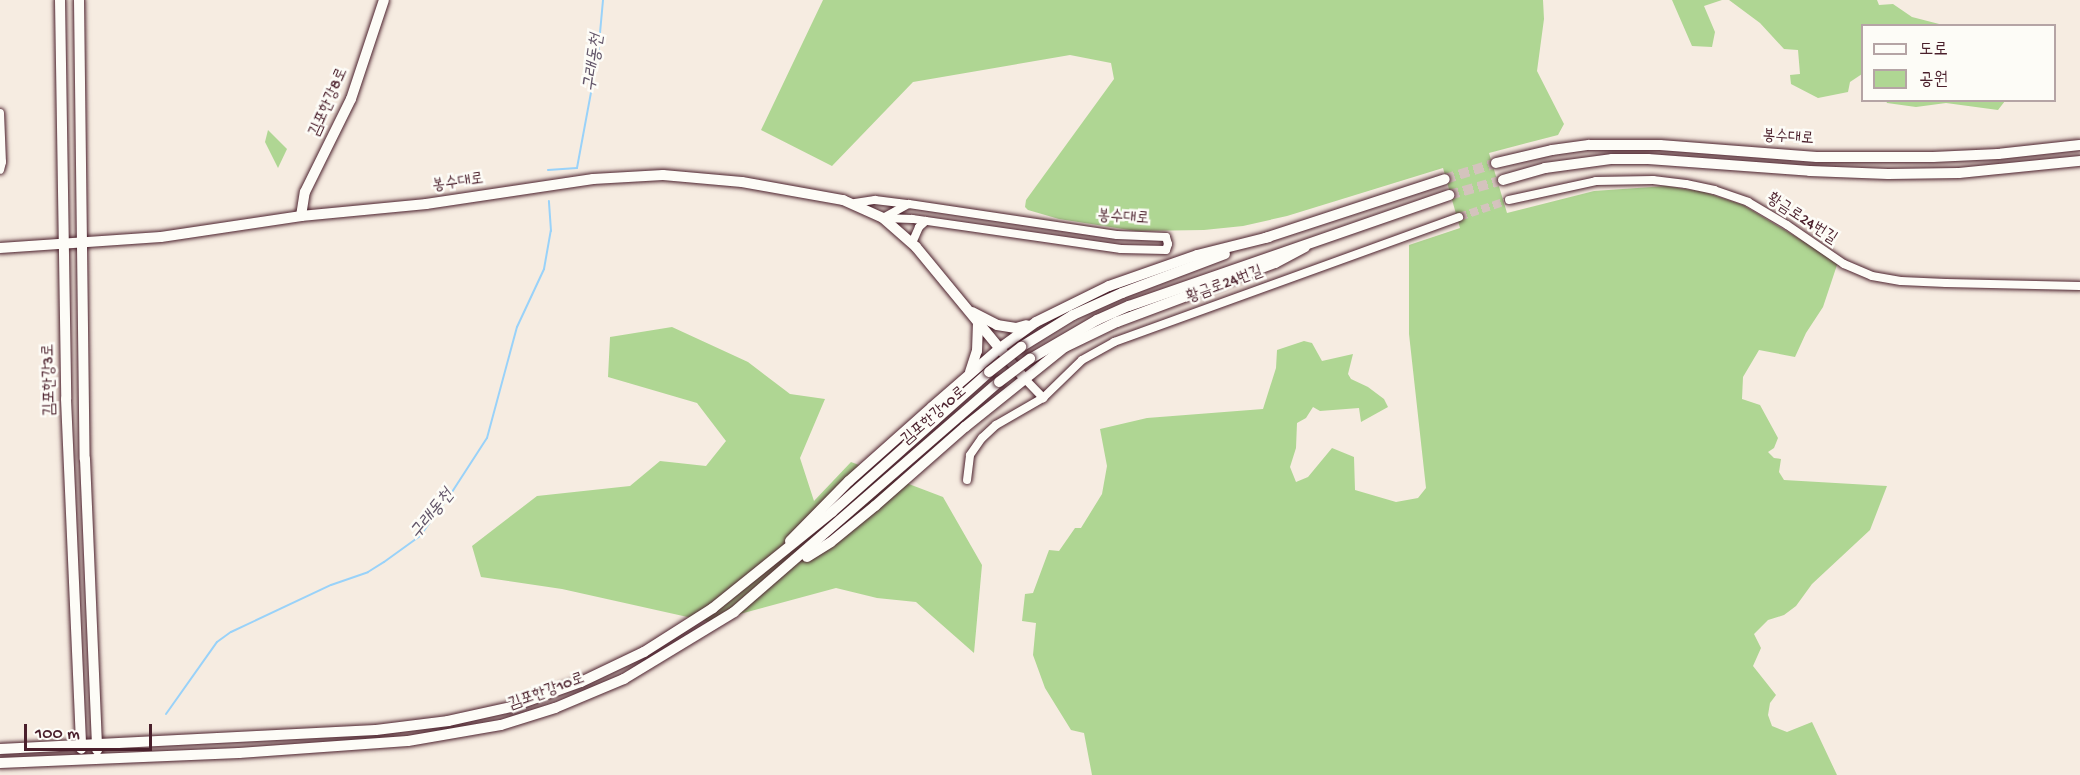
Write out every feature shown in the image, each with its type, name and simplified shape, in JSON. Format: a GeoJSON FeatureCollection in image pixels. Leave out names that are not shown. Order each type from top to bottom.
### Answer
{"type":"FeatureCollection","features":[{"type":"Feature","properties":{"kind":"street","name":"김포한강3로"},"geometry":{"type":"LineString","coordinates":[[60,0],[66,399],[81,759]]}},
{"type":"Feature","properties":{"kind":"street","name":"김포한강3로"},"geometry":{"type":"LineString","coordinates":[[79,0],[80,241],[85,459],[98,759]]}},
{"type":"Feature","properties":{"kind":"street","name":"김포한강8로"},"geometry":{"type":"LineString","coordinates":[[301,216],[304,192],[351,99],[384,0]]}},
{"type":"Feature","properties":{"kind":"street"},"geometry":{"type":"LineString","coordinates":[[0,113],[2,162],[0,170]]}},
{"type":"Feature","properties":{"kind":"street","name":"봉수대로"},"geometry":{"type":"LineString","coordinates":[[1496,163],[1588,145],[1660,145],[1817,157],[1933,157],[2080,145]]}},
{"type":"Feature","properties":{"kind":"street","name":"봉수대로"},"geometry":{"type":"LineString","coordinates":[[1503,180],[1545,168],[1612,159],[1888,174],[1959,173],[2080,161]]}},
{"type":"Feature","properties":{"kind":"street","name":"봉수대로"},"geometry":{"type":"LineString","coordinates":[[0,248],[161,237],[301,216],[384,209],[593,179],[663,175],[742,182],[855,203],[875,200],[909,204],[1117,236],[1166,237],[1168,244],[1166,250],[1121,249],[926,221],[883,219]]}},
{"type":"Feature","properties":{"kind":"street"},"geometry":{"type":"LineString","coordinates":[[773,562],[805,523],[849,481],[999,348],[1036,322],[1109,286],[1197,255],[1269,237],[1445,179]]}},
{"type":"Feature","properties":{"kind":"street","name":"황금로24번길"},"geometry":{"type":"LineString","coordinates":[[1509,200],[1596,181],[1653,180],[1686,184],[1714,190],[1748,202],[1781,221],[1844,264],[1872,276],[1935,283],[2080,286]]}},
{"type":"Feature","properties":{"kind":"street"},"geometry":{"type":"LineString","coordinates":[[780,574],[840,535],[1024,378],[1065,348],[1117,322],[1275,263],[1305,247],[1449,195]]}},
{"type":"Feature","properties":{"kind":"street","name":"봉수대로"},"geometry":{"type":"LineString","coordinates":[[855,203],[883,219],[912,243],[1024,378]]}},
{"type":"Feature","properties":{"kind":"street"},"geometry":{"type":"LineString","coordinates":[[883,219],[909,204]]}},
{"type":"Feature","properties":{"kind":"street","name":"황금로24번길"},"geometry":{"type":"LineString","coordinates":[[966,480],[970,455],[982,438],[1005,420],[1027,410],[1043,398],[1082,360],[1114,342],[1458,217]]}},
{"type":"Feature","properties":{"kind":"street"},"geometry":{"type":"LineString","coordinates":[[912,243],[919,227],[926,221]]}},
{"type":"Feature","properties":{"kind":"street","name":"김포한강10로"},"geometry":{"type":"LineString","coordinates":[[0,748],[376,730],[448,721],[512,707],[581,682],[644,652],[713,608],[773,562],[989,372],[1022,347],[1073,315],[1092,306],[1269,237]]}},
{"type":"Feature","properties":{"kind":"street","name":"김포한강10로"},"geometry":{"type":"LineString","coordinates":[[0,764],[408,741],[501,725],[555,708],[624,679],[734,612],[999,382],[1030,359],[1097,320],[1129,306],[1214,275],[1305,247]]}},
{"type":"Feature","properties":{"kind":"street"},"geometry":{"type":"LineString","coordinates":[[966,309],[1007,327],[1036,322]]}},
{"type":"Feature","properties":{"kind":"street"},"geometry":{"type":"LineString","coordinates":[[968,375],[977,351],[978,323]]}},
{"type":"Feature","properties":{"kind":"street"},"geometry":{"type":"LineString","coordinates":[[1024,378],[1043,398]]}},
{"type":"Feature","properties":{"kind":"green space"},"geometry":{"type":"Polygon","coordinates":[[[823,0],[1543,0],[1544,19],[1537,71],[1564,124],[1558,135],[1489,153],[1507,213],[1594,191],[1666,186],[1704,192],[1743,205],[1838,262],[1823,307],[1806,333],[1795,357],[1759,350],[1743,377],[1742,399],[1760,405],[1778,438],[1774,448],[1768,452],[1774,458],[1781,459],[1779,472],[1784,480],[1887,486],[1870,530],[1812,584],[1796,606],[1784,615],[1768,620],[1754,634],[1761,648],[1753,666],[1776,695],[1770,703],[1768,715],[1772,726],[1787,732],[1812,722],[1837,775],[1092,775],[1084,733],[1071,730],[1045,688],[1033,655],[1036,623],[1022,621],[1025,594],[1033,593],[1049,550],[1059,551],[1075,528],[1081,528],[1102,494],[1107,466],[1100,429],[1147,418],[1263,409],[1276,368],[1277,350],[1304,341],[1312,343],[1322,361],[1353,354],[1348,374],[1351,379],[1368,387],[1384,399],[1388,407],[1361,422],[1359,408],[1320,411],[1313,407],[1306,418],[1297,423],[1296,448],[1290,467],[1296,482],[1308,477],[1332,448],[1354,457],[1355,490],[1396,502],[1418,498],[1426,488],[1409,334],[1409,245],[1460,228],[1443,168],[1287,216],[1243,226],[1204,230],[1136,231],[1059,219],[1028,210],[1025,207],[1026,200],[1114,79],[1111,63],[1070,55],[913,82],[832,166],[761,130],[823,0]]]}},
{"type":"Feature","properties":{"kind":"green space"},"geometry":{"type":"Polygon","coordinates":[[[1672,0],[1722,0],[1704,6],[1715,32],[1712,47],[1692,46],[1672,0]]]}},
{"type":"Feature","properties":{"kind":"green space"},"geometry":{"type":"Polygon","coordinates":[[[1729,0],[1877,0],[1879,5],[1893,4],[1912,17],[1939,24],[1861,24],[1861,75],[1850,82],[1848,92],[1818,98],[1791,84],[1790,75],[1800,74],[1798,50],[1784,49],[1760,23],[1729,0]]]}},
{"type":"Feature","properties":{"kind":"green space"},"geometry":{"type":"Polygon","coordinates":[[[2004,102],[1998,110],[1946,103],[1916,107],[1887,103],[2004,102]]]}},
{"type":"Feature","properties":{"kind":"green space"},"geometry":{"type":"Polygon","coordinates":[[[268,130],[287,149],[278,168],[265,142],[268,130]]]}},
{"type":"Feature","properties":{"kind":"green space"},"geometry":{"type":"Polygon","coordinates":[[[672,327],[748,362],[790,394],[825,399],[800,458],[814,501],[851,462],[943,497],[982,565],[974,653],[916,602],[877,598],[836,588],[710,622],[562,589],[481,577],[472,546],[537,496],[630,486],[660,461],[706,466],[726,441],[697,403],[608,377],[610,337],[672,327]]]}},
{"type":"Feature","properties":{"kind":"waterway","name":"구래동천"},"geometry":{"type":"LineString","coordinates":[[548,170],[577,168],[598,55],[603,0]]}},
{"type":"Feature","properties":{"kind":"waterway","name":"구래동천"},"geometry":{"type":"LineString","coordinates":[[166,714],[217,642],[231,632],[331,585],[368,572],[420,536],[487,438],[517,327],[544,269],[551,231],[549,201]]}},
{"type":"Feature","properties":{"kind":"tunnel"},"geometry":{"type":"LineString","coordinates":[[1445,179],[1496,163]]}},
{"type":"Feature","properties":{"kind":"tunnel"},"geometry":{"type":"LineString","coordinates":[[1449,195],[1503,180]]}},
{"type":"Feature","properties":{"kind":"tunnel"},"geometry":{"type":"LineString","coordinates":[[1459,217],[1509,200]]}}]}
